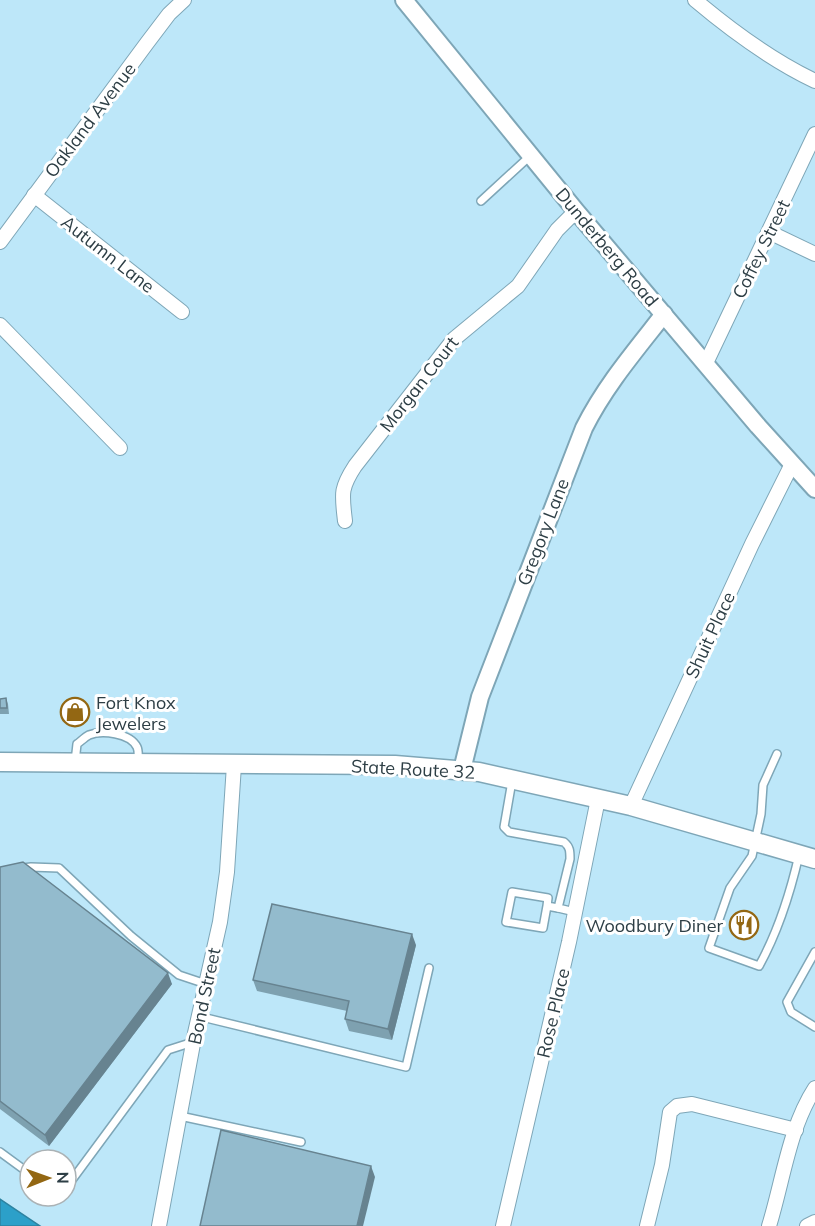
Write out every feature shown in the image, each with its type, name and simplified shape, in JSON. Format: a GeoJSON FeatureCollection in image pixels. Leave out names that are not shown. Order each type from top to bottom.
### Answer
{"type":"FeatureCollection","features":[{"type":"Feature","properties":{"kind":"main road","name":"State Route 32"},"geometry":{"type":"LineString","coordinates":[[0,762],[138,765],[395,765],[462,770],[513,778],[631,806],[811,857]]}},
{"type":"Feature","properties":{"kind":"street","name":"Oakland Avenue"},"geometry":{"type":"LineString","coordinates":[[0,242],[147,44],[184,0]]}},
{"type":"Feature","properties":{"kind":"street","name":"Dunderberg Road"},"geometry":{"type":"LineString","coordinates":[[404,0],[576,211],[815,489]]}},
{"type":"Feature","properties":{"kind":"street"},"geometry":{"type":"LineString","coordinates":[[695,0],[760,51],[815,81]]}},
{"type":"Feature","properties":{"kind":"street","name":"Coffey Street"},"geometry":{"type":"LineString","coordinates":[[706,363],[815,134]]}},
{"type":"Feature","properties":{"kind":"street","name":"Autumn Lane"},"geometry":{"type":"LineString","coordinates":[[34,195],[182,312]]}},
{"type":"Feature","properties":{"kind":"street","name":"Morgan Court"},"geometry":{"type":"LineString","coordinates":[[345,521],[342,495],[344,483],[355,466],[454,339],[518,286],[557,230],[576,211]]}},
{"type":"Feature","properties":{"kind":"street"},"geometry":{"type":"LineString","coordinates":[[769,232],[815,254]]}},
{"type":"Feature","properties":{"kind":"street","name":"Gregory Lane"},"geometry":{"type":"LineString","coordinates":[[462,770],[480,697],[584,428],[612,380],[664,314]]}},
{"type":"Feature","properties":{"kind":"street"},"geometry":{"type":"LineString","coordinates":[[0,325],[120,448]]}},
{"type":"Feature","properties":{"kind":"street","name":"Shuit Place"},"geometry":{"type":"LineString","coordinates":[[631,806],[752,544],[792,464]]}},
{"type":"Feature","properties":{"kind":"street","name":"Bond Street"},"geometry":{"type":"LineString","coordinates":[[159,1226],[198,1017],[220,922],[227,872],[234,765]]}},
{"type":"Feature","properties":{"kind":"street","name":"Rose Place"},"geometry":{"type":"LineString","coordinates":[[503,1226],[575,912],[598,799]]}},
{"type":"Feature","properties":{"kind":"street"},"geometry":{"type":"LineString","coordinates":[[769,1226],[796,1130],[806,1102],[815,1089]]}},
{"type":"Feature","properties":{"kind":"street"},"geometry":{"type":"LineString","coordinates":[[647,1226],[662,1166],[670,1112],[677,1106],[692,1104],[796,1130]]}},
{"type":"Feature","properties":{"kind":"street"},"geometry":{"type":"LineString","coordinates":[[807,1226],[815,1222]]}},
{"type":"Feature","properties":{"kind":"lane"},"geometry":{"type":"LineString","coordinates":[[481,201],[530,156]]}},
{"type":"Feature","properties":{"kind":"lane"},"geometry":{"type":"LineString","coordinates":[[74,764],[77,744],[88,735],[99,733],[130,738],[138,748],[138,765]]}},
{"type":"Feature","properties":{"kind":"lane"},"geometry":{"type":"LineString","coordinates":[[777,754],[763,785],[756,843],[752,856],[730,888],[710,948],[759,966],[811,857]]}},
{"type":"Feature","properties":{"kind":"lane"},"geometry":{"type":"LineString","coordinates":[[513,778],[503,824],[506,831],[564,842],[570,850],[570,859],[558,908]]}},
{"type":"Feature","properties":{"kind":"lane"},"geometry":{"type":"LineString","coordinates":[[10,871],[32,867],[59,868],[131,936],[171,969],[179,975],[206,984]]}},
{"type":"Feature","properties":{"kind":"lane"},"geometry":{"type":"LineString","coordinates":[[512,892],[548,898],[547,906],[543,928],[506,922],[512,892]]}},
{"type":"Feature","properties":{"kind":"lane"},"geometry":{"type":"LineString","coordinates":[[547,906],[575,912]]}},
{"type":"Feature","properties":{"kind":"lane"},"geometry":{"type":"LineString","coordinates":[[815,952],[787,1002],[790,1012],[815,1027]]}},
{"type":"Feature","properties":{"kind":"lane"},"geometry":{"type":"LineString","coordinates":[[198,1017],[406,1067],[429,968]]}},
{"type":"Feature","properties":{"kind":"lane"},"geometry":{"type":"LineString","coordinates":[[78,1172],[168,1050],[193,1042]]}},
{"type":"Feature","properties":{"kind":"lane"},"geometry":{"type":"LineString","coordinates":[[180,1116],[301,1142]]}},
{"type":"Feature","properties":{"kind":"lane"},"geometry":{"type":"LineString","coordinates":[[0,1152],[18,1165]]}},
{"type":"Feature","properties":{"kind":"water"},"geometry":{"type":"Polygon","coordinates":[[[0,1199],[40,1226],[0,1226],[0,1199]]]}},
{"type":"Feature","properties":{"kind":"building"},"geometry":{"type":"Polygon","coordinates":[[[6,698],[7,708],[0,708],[0,699],[6,698]]]}},
{"type":"Feature","properties":{"kind":"building"},"geometry":{"type":"Polygon","coordinates":[[[23,862],[168,973],[45,1135],[0,1101],[0,867],[23,862]]]}},
{"type":"Feature","properties":{"kind":"building"},"geometry":{"type":"Polygon","coordinates":[[[272,904],[412,934],[388,1029],[345,1019],[349,1001],[253,980],[272,904]]]}},
{"type":"Feature","properties":{"kind":"building"},"geometry":{"type":"Polygon","coordinates":[[[221,1130],[371,1166],[357,1226],[200,1226],[221,1130]]]}},
{"type":"Feature","properties":{"kind":"place","name":"Fort Knox Jewelers"},"geometry":{"type":"Point","coordinates":[75,712]}},
{"type":"Feature","properties":{"kind":"place","name":"Woodbury Diner"},"geometry":{"type":"Point","coordinates":[744,925]}}]}
